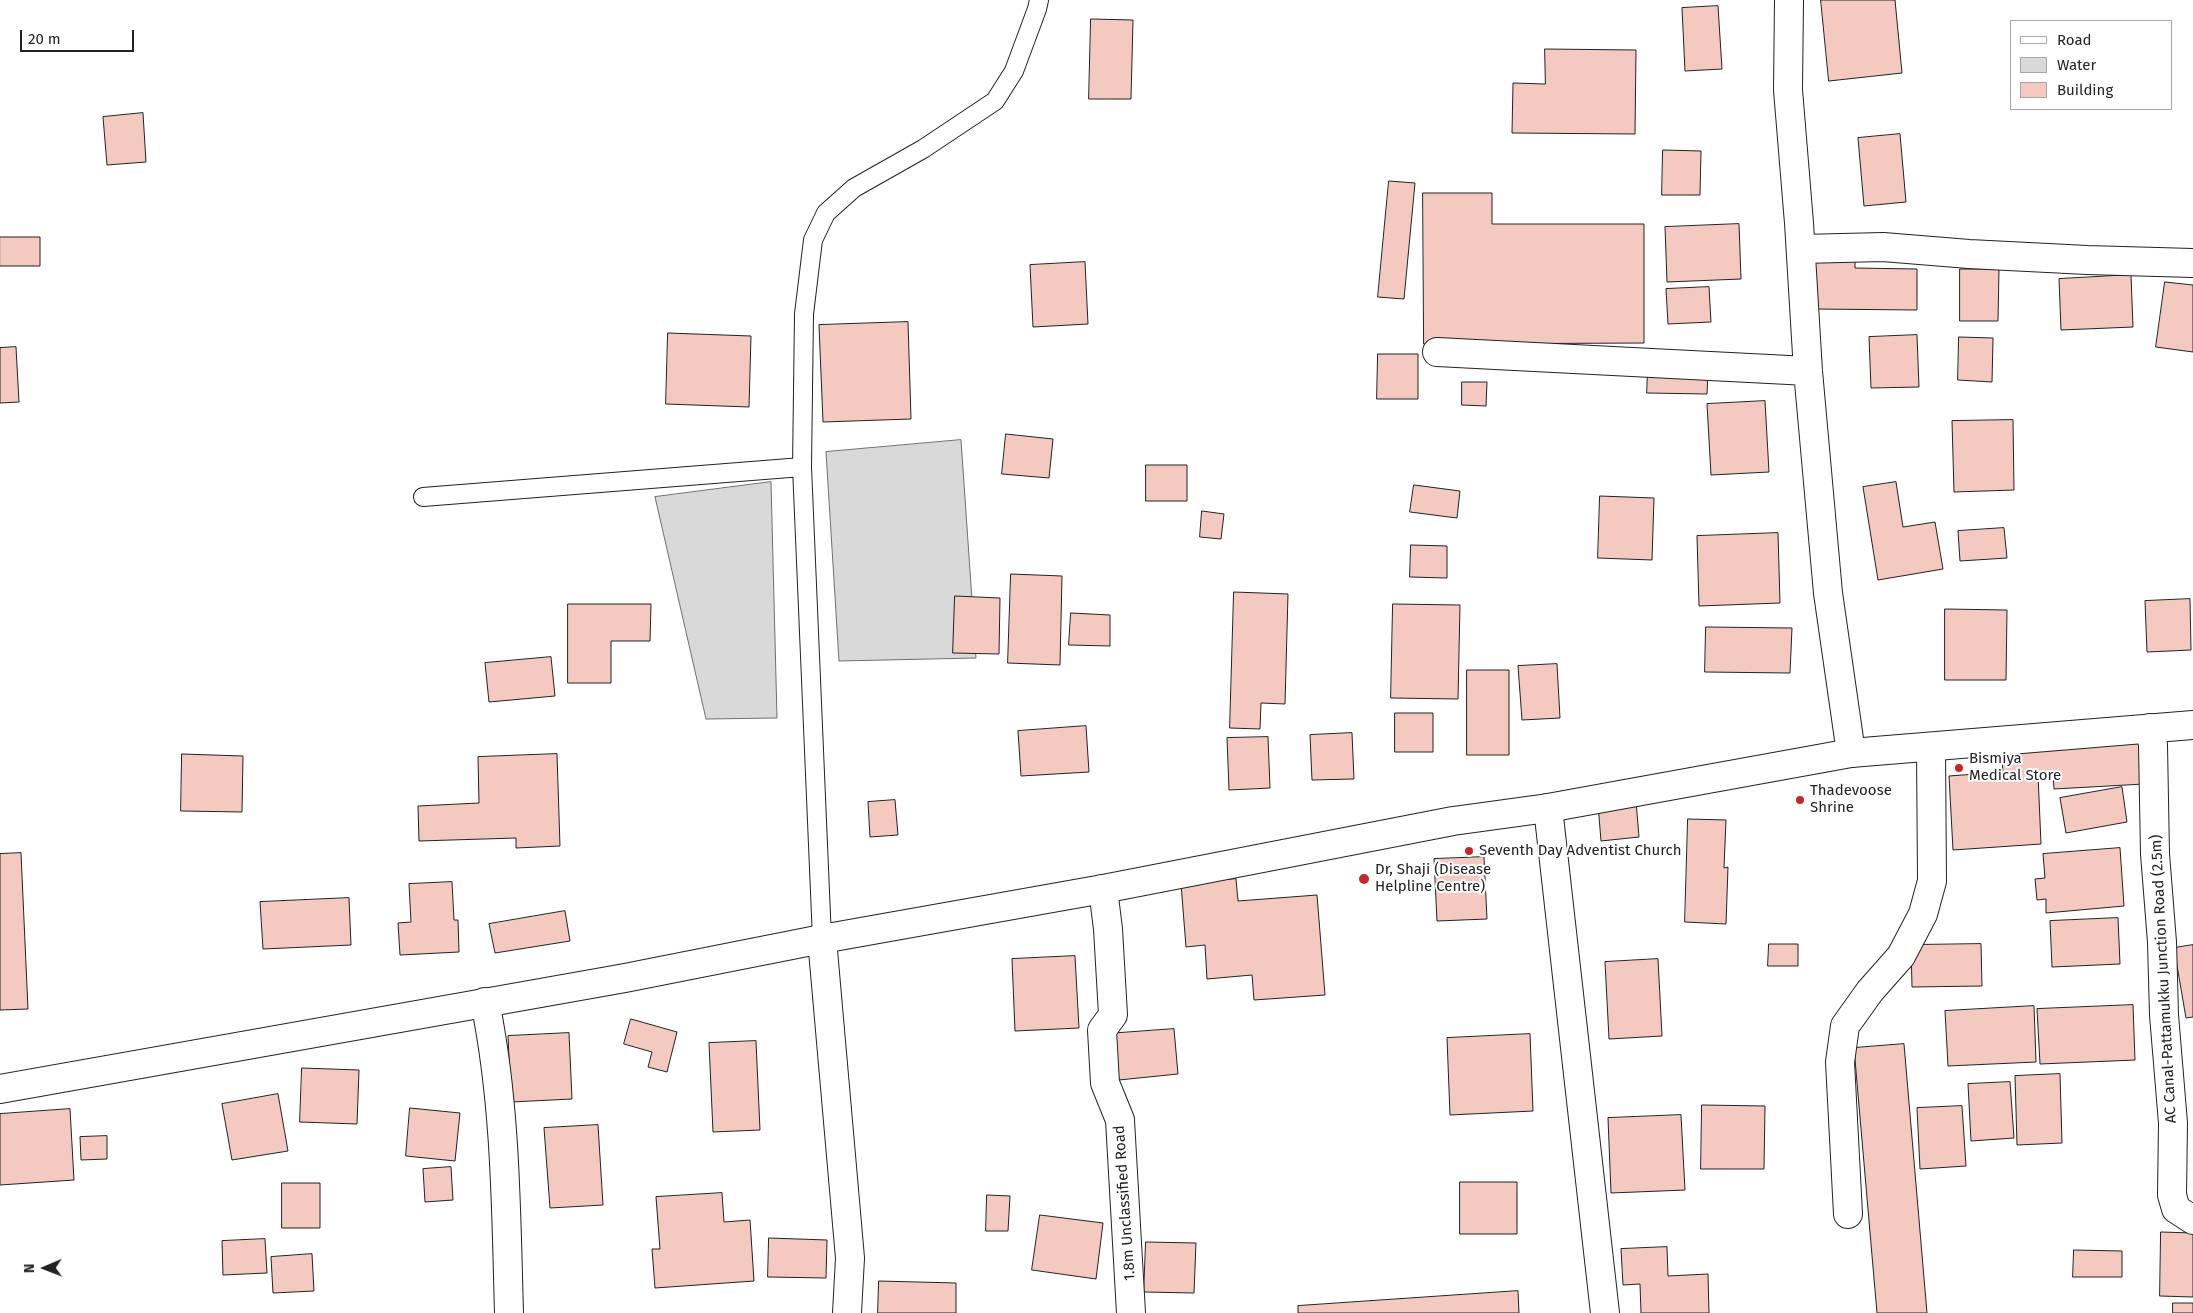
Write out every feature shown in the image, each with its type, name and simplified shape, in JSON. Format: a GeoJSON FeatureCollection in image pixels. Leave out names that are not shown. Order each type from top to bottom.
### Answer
{"type":"FeatureCollection","features":[{"type":"Feature","properties":{"kind":"street"},"geometry":{"type":"LineString","coordinates":[[1790,0],[1788,90],[1801,249],[1808,371],[1828,593],[1851,753]]}},
{"type":"Feature","properties":{"kind":"street"},"geometry":{"type":"LineString","coordinates":[[1801,249],[1883,246],[1969,254],[2193,263]]}},
{"type":"Feature","properties":{"kind":"street"},"geometry":{"type":"LineString","coordinates":[[1436,352],[1808,371]]}},
{"type":"Feature","properties":{"kind":"street"},"geometry":{"type":"LineString","coordinates":[[0,1089],[625,978],[822,939],[1103,889],[1453,821],[1548,808],[1851,753],[2193,725]]}},
{"type":"Feature","properties":{"kind":"street","name":"AC Canal-Pattamukku Junction Road (2.5m)"},"geometry":{"type":"LineString","coordinates":[[2150,728],[2153,745],[2155,854],[2162,942],[2164,1015],[2173,1123],[2172,1196],[2176,1208],[2193,1220]]}},
{"type":"Feature","properties":{"kind":"street"},"geometry":{"type":"LineString","coordinates":[[1848,1214],[1840,1062],[1845,1026],[1870,991],[1901,956],[1923,914],[1932,881],[1931,747]]}},
{"type":"Feature","properties":{"kind":"street"},"geometry":{"type":"LineString","coordinates":[[1548,808],[1605,1313]]}},
{"type":"Feature","properties":{"kind":"street","name":"1.8m Unclassified Road"},"geometry":{"type":"LineString","coordinates":[[1103,889],[1108,929],[1113,1015],[1102,1030],[1105,1083],[1120,1120],[1131,1313]]}},
{"type":"Feature","properties":{"kind":"street"},"geometry":{"type":"LineString","coordinates":[[822,939],[850,1258],[847,1313]]}},
{"type":"Feature","properties":{"kind":"street"},"geometry":{"type":"LineString","coordinates":[[485,1002],[494,1045],[504,1142],[509,1313]]}},
{"type":"Feature","properties":{"kind":"lane"},"geometry":{"type":"LineString","coordinates":[[822,939],[802,467],[804,314],[813,240],[826,213],[854,188],[923,149],[996,101],[1014,71],[1039,0]]}},
{"type":"Feature","properties":{"kind":"lane"},"geometry":{"type":"LineString","coordinates":[[423,497],[802,467]]}},
{"type":"Feature","properties":{"kind":"water"},"geometry":{"type":"Polygon","coordinates":[[[961,440],[976,658],[839,661],[826,452],[961,440]]]}},
{"type":"Feature","properties":{"kind":"water"},"geometry":{"type":"Polygon","coordinates":[[[771,482],[777,718],[706,719],[655,497],[771,482]]]}},
{"type":"Feature","properties":{"kind":"building"},"geometry":{"type":"Polygon","coordinates":[[[1821,0],[1895,0],[1902,73],[1829,81],[1821,0]]]}},
{"type":"Feature","properties":{"kind":"building"},"geometry":{"type":"Polygon","coordinates":[[[1718,6],[1722,69],[1685,71],[1682,8],[1718,6]]]}},
{"type":"Feature","properties":{"kind":"building"},"geometry":{"type":"Polygon","coordinates":[[[1091,19],[1133,20],[1131,99],[1089,99],[1091,19]]]}},
{"type":"Feature","properties":{"kind":"building"},"geometry":{"type":"Polygon","coordinates":[[[1545,49],[1636,50],[1635,134],[1512,133],[1513,83],[1545,84],[1545,49]]]}},
{"type":"Feature","properties":{"kind":"building"},"geometry":{"type":"Polygon","coordinates":[[[143,113],[146,162],[107,165],[103,117],[143,113]]]}},
{"type":"Feature","properties":{"kind":"building"},"geometry":{"type":"Polygon","coordinates":[[[1900,134],[1906,202],[1864,206],[1858,138],[1900,134]]]}},
{"type":"Feature","properties":{"kind":"building"},"geometry":{"type":"Polygon","coordinates":[[[1663,150],[1701,151],[1700,195],[1662,195],[1663,150]]]}},
{"type":"Feature","properties":{"kind":"building"},"geometry":{"type":"Polygon","coordinates":[[[1389,181],[1415,183],[1404,299],[1378,297],[1389,181]]]}},
{"type":"Feature","properties":{"kind":"building"},"geometry":{"type":"Polygon","coordinates":[[[1423,193],[1492,193],[1492,224],[1644,224],[1644,343],[1424,344],[1423,193]]]}},
{"type":"Feature","properties":{"kind":"building"},"geometry":{"type":"Polygon","coordinates":[[[1739,224],[1741,279],[1667,282],[1665,227],[1739,224]]]}},
{"type":"Feature","properties":{"kind":"building"},"geometry":{"type":"Polygon","coordinates":[[[0,237],[40,237],[40,266],[0,266],[0,237]]]}},
{"type":"Feature","properties":{"kind":"building"},"geometry":{"type":"Polygon","coordinates":[[[1813,253],[1855,253],[1855,268],[1917,269],[1917,310],[1812,309],[1813,253]]]}},
{"type":"Feature","properties":{"kind":"building"},"geometry":{"type":"Polygon","coordinates":[[[1085,262],[1088,324],[1033,327],[1030,265],[1085,262]]]}},
{"type":"Feature","properties":{"kind":"building"},"geometry":{"type":"Polygon","coordinates":[[[1960,269],[1999,269],[1998,321],[1960,321],[1960,269]]]}},
{"type":"Feature","properties":{"kind":"building"},"geometry":{"type":"Polygon","coordinates":[[[2131,275],[2133,327],[2061,330],[2059,279],[2131,275]]]}},
{"type":"Feature","properties":{"kind":"building"},"geometry":{"type":"Polygon","coordinates":[[[2165,282],[2193,285],[2193,352],[2156,347],[2165,282]]]}},
{"type":"Feature","properties":{"kind":"building"},"geometry":{"type":"Polygon","coordinates":[[[1709,287],[1711,322],[1668,324],[1666,289],[1709,287]]]}},
{"type":"Feature","properties":{"kind":"building"},"geometry":{"type":"Polygon","coordinates":[[[908,322],[911,419],[823,422],[819,325],[908,322]]]}},
{"type":"Feature","properties":{"kind":"building"},"geometry":{"type":"Polygon","coordinates":[[[668,333],[751,336],[749,407],[666,404],[668,333]]]}},
{"type":"Feature","properties":{"kind":"building"},"geometry":{"type":"Polygon","coordinates":[[[1917,335],[1919,387],[1871,388],[1869,337],[1917,335]]]}},
{"type":"Feature","properties":{"kind":"building"},"geometry":{"type":"Polygon","coordinates":[[[1959,337],[1993,338],[1992,382],[1958,380],[1959,337]]]}},
{"type":"Feature","properties":{"kind":"building"},"geometry":{"type":"Polygon","coordinates":[[[16,347],[19,402],[0,403],[0,348],[16,347]]]}},
{"type":"Feature","properties":{"kind":"building"},"geometry":{"type":"Polygon","coordinates":[[[1378,354],[1418,354],[1418,399],[1377,399],[1378,354]]]}},
{"type":"Feature","properties":{"kind":"building"},"geometry":{"type":"Polygon","coordinates":[[[1648,371],[1708,372],[1707,394],[1647,393],[1648,371]]]}},
{"type":"Feature","properties":{"kind":"building"},"geometry":{"type":"Polygon","coordinates":[[[1462,382],[1487,382],[1486,406],[1462,405],[1462,382]]]}},
{"type":"Feature","properties":{"kind":"building"},"geometry":{"type":"Polygon","coordinates":[[[1765,401],[1769,472],[1711,475],[1707,404],[1765,401]]]}},
{"type":"Feature","properties":{"kind":"building"},"geometry":{"type":"Polygon","coordinates":[[[2013,420],[2014,490],[1954,492],[1952,421],[2013,420]]]}},
{"type":"Feature","properties":{"kind":"building"},"geometry":{"type":"Polygon","coordinates":[[[1006,434],[1053,439],[1049,478],[1002,474],[1006,434]]]}},
{"type":"Feature","properties":{"kind":"building"},"geometry":{"type":"Polygon","coordinates":[[[1146,465],[1187,465],[1187,501],[1146,501],[1146,465]]]}},
{"type":"Feature","properties":{"kind":"building"},"geometry":{"type":"Polygon","coordinates":[[[1896,482],[1903,527],[1935,522],[1943,569],[1878,580],[1863,487],[1896,482]]]}},
{"type":"Feature","properties":{"kind":"building"},"geometry":{"type":"Polygon","coordinates":[[[1414,485],[1460,491],[1457,518],[1410,512],[1414,485]]]}},
{"type":"Feature","properties":{"kind":"building"},"geometry":{"type":"Polygon","coordinates":[[[1600,496],[1654,498],[1652,560],[1598,558],[1600,496]]]}},
{"type":"Feature","properties":{"kind":"building"},"geometry":{"type":"Polygon","coordinates":[[[1202,511],[1224,514],[1221,539],[1200,537],[1202,511]]]}},
{"type":"Feature","properties":{"kind":"building"},"geometry":{"type":"Polygon","coordinates":[[[2004,528],[2007,558],[1960,561],[1958,531],[2004,528]]]}},
{"type":"Feature","properties":{"kind":"building"},"geometry":{"type":"Polygon","coordinates":[[[1778,533],[1780,603],[1699,606],[1697,536],[1778,533]]]}},
{"type":"Feature","properties":{"kind":"building"},"geometry":{"type":"Polygon","coordinates":[[[1411,545],[1447,546],[1447,578],[1410,577],[1411,545]]]}},
{"type":"Feature","properties":{"kind":"building"},"geometry":{"type":"Polygon","coordinates":[[[1011,574],[1062,576],[1060,665],[1008,663],[1011,574]]]}},
{"type":"Feature","properties":{"kind":"building"},"geometry":{"type":"Polygon","coordinates":[[[1234,592],[1288,594],[1285,704],[1261,703],[1260,729],[1230,728],[1234,592]]]}},
{"type":"Feature","properties":{"kind":"building"},"geometry":{"type":"Polygon","coordinates":[[[955,596],[1000,598],[999,654],[953,653],[955,596]]]}},
{"type":"Feature","properties":{"kind":"building"},"geometry":{"type":"Polygon","coordinates":[[[2190,599],[2191,650],[2147,652],[2145,601],[2190,599]]]}},
{"type":"Feature","properties":{"kind":"building"},"geometry":{"type":"Polygon","coordinates":[[[568,604],[651,604],[650,641],[611,641],[611,683],[568,683],[568,604]]]}},
{"type":"Feature","properties":{"kind":"building"},"geometry":{"type":"Polygon","coordinates":[[[1393,604],[1460,605],[1458,699],[1391,698],[1393,604]]]}},
{"type":"Feature","properties":{"kind":"building"},"geometry":{"type":"Polygon","coordinates":[[[1945,609],[2007,610],[2006,680],[1945,680],[1945,609]]]}},
{"type":"Feature","properties":{"kind":"building"},"geometry":{"type":"Polygon","coordinates":[[[1071,613],[1110,615],[1110,646],[1069,645],[1071,613]]]}},
{"type":"Feature","properties":{"kind":"building"},"geometry":{"type":"Polygon","coordinates":[[[1706,627],[1792,628],[1790,673],[1705,672],[1706,627]]]}},
{"type":"Feature","properties":{"kind":"building"},"geometry":{"type":"Polygon","coordinates":[[[551,657],[555,696],[489,702],[485,663],[551,657]]]}},
{"type":"Feature","properties":{"kind":"building"},"geometry":{"type":"Polygon","coordinates":[[[1557,664],[1560,718],[1522,720],[1518,666],[1557,664]]]}},
{"type":"Feature","properties":{"kind":"building"},"geometry":{"type":"Polygon","coordinates":[[[1467,670],[1509,670],[1509,755],[1467,755],[1467,670]]]}},
{"type":"Feature","properties":{"kind":"building"},"geometry":{"type":"Polygon","coordinates":[[[1395,713],[1433,713],[1433,752],[1395,752],[1395,713]]]}},
{"type":"Feature","properties":{"kind":"building"},"geometry":{"type":"Polygon","coordinates":[[[1086,726],[1089,772],[1021,776],[1018,731],[1086,726]]]}},
{"type":"Feature","properties":{"kind":"building"},"geometry":{"type":"Polygon","coordinates":[[[1352,733],[1354,779],[1312,780],[1310,735],[1352,733]]]}},
{"type":"Feature","properties":{"kind":"building"},"geometry":{"type":"Polygon","coordinates":[[[1268,737],[1270,788],[1229,790],[1227,738],[1268,737]]]}},
{"type":"Feature","properties":{"kind":"building"},"geometry":{"type":"Polygon","coordinates":[[[2141,742],[2144,784],[2054,789],[2053,774],[2038,775],[2041,844],[1953,850],[1949,776],[2003,772],[2001,750],[2141,742]]]}},
{"type":"Feature","properties":{"kind":"building"},"geometry":{"type":"Polygon","coordinates":[[[182,754],[243,756],[242,812],[181,811],[182,754]]]}},
{"type":"Feature","properties":{"kind":"building"},"geometry":{"type":"Polygon","coordinates":[[[557,754],[560,846],[516,848],[516,838],[419,841],[418,806],[479,803],[478,757],[557,754]]]}},
{"type":"Feature","properties":{"kind":"building"},"geometry":{"type":"Polygon","coordinates":[[[2122,787],[2127,822],[2066,833],[2060,798],[2122,787]]]}},
{"type":"Feature","properties":{"kind":"building"},"geometry":{"type":"Polygon","coordinates":[[[895,800],[898,835],[870,837],[868,802],[895,800]]]}},
{"type":"Feature","properties":{"kind":"building"},"geometry":{"type":"Polygon","coordinates":[[[1636,801],[1639,837],[1601,841],[1598,804],[1636,801]]]}},
{"type":"Feature","properties":{"kind":"building"},"geometry":{"type":"Polygon","coordinates":[[[1688,819],[1726,820],[1724,868],[1728,867],[1726,924],[1685,922],[1688,819]]]}},
{"type":"Feature","properties":{"kind":"building"},"geometry":{"type":"Polygon","coordinates":[[[2120,848],[2124,906],[2046,913],[2046,899],[2037,900],[2035,879],[2045,878],[2043,854],[2120,848]]]}},
{"type":"Feature","properties":{"kind":"building"},"geometry":{"type":"Polygon","coordinates":[[[21,853],[28,1009],[0,1010],[0,854],[21,853]]]}},
{"type":"Feature","properties":{"kind":"building"},"geometry":{"type":"Polygon","coordinates":[[[1484,857],[1487,919],[1437,921],[1434,859],[1484,857]]]}},
{"type":"Feature","properties":{"kind":"building"},"geometry":{"type":"Polygon","coordinates":[[[1236,879],[1238,901],[1317,895],[1325,995],[1254,1000],[1252,975],[1207,979],[1205,945],[1186,947],[1181,884],[1236,879]]]}},
{"type":"Feature","properties":{"kind":"building"},"geometry":{"type":"Polygon","coordinates":[[[452,882],[454,920],[458,920],[459,952],[400,955],[398,923],[411,922],[409,884],[452,882]]]}},
{"type":"Feature","properties":{"kind":"building"},"geometry":{"type":"Polygon","coordinates":[[[349,898],[351,945],[263,949],[260,902],[349,898]]]}},
{"type":"Feature","properties":{"kind":"building"},"geometry":{"type":"Polygon","coordinates":[[[565,911],[570,941],[495,953],[489,924],[565,911]]]}},
{"type":"Feature","properties":{"kind":"building"},"geometry":{"type":"Polygon","coordinates":[[[2118,918],[2120,964],[2052,967],[2050,921],[2118,918]]]}},
{"type":"Feature","properties":{"kind":"building"},"geometry":{"type":"Polygon","coordinates":[[[1769,944],[1798,944],[1798,966],[1768,966],[1769,944]]]}},
{"type":"Feature","properties":{"kind":"building"},"geometry":{"type":"Polygon","coordinates":[[[1981,944],[1982,986],[1912,987],[1911,945],[1981,944]]]}},
{"type":"Feature","properties":{"kind":"building"},"geometry":{"type":"Polygon","coordinates":[[[2193,945],[2193,1017],[2186,1018],[2174,948],[2193,945]]]}},
{"type":"Feature","properties":{"kind":"building"},"geometry":{"type":"Polygon","coordinates":[[[1075,956],[1079,1028],[1015,1031],[1012,959],[1075,956]]]}},
{"type":"Feature","properties":{"kind":"building"},"geometry":{"type":"Polygon","coordinates":[[[1658,959],[1662,1036],[1609,1039],[1605,962],[1658,959]]]}},
{"type":"Feature","properties":{"kind":"building"},"geometry":{"type":"Polygon","coordinates":[[[2133,1005],[2135,1060],[2040,1064],[2037,1009],[2133,1005]]]}},
{"type":"Feature","properties":{"kind":"building"},"geometry":{"type":"Polygon","coordinates":[[[2034,1006],[2036,1062],[1948,1066],[1945,1011],[2034,1006]]]}},
{"type":"Feature","properties":{"kind":"building"},"geometry":{"type":"Polygon","coordinates":[[[631,1019],[677,1032],[667,1072],[648,1067],[652,1052],[624,1044],[631,1019]]]}},
{"type":"Feature","properties":{"kind":"building"},"geometry":{"type":"Polygon","coordinates":[[[1174,1029],[1178,1074],[1109,1081],[1106,1034],[1174,1029]]]}},
{"type":"Feature","properties":{"kind":"building"},"geometry":{"type":"Polygon","coordinates":[[[569,1033],[572,1099],[511,1102],[508,1036],[569,1033]]]}},
{"type":"Feature","properties":{"kind":"building"},"geometry":{"type":"Polygon","coordinates":[[[1530,1034],[1533,1111],[1450,1115],[1447,1038],[1530,1034]]]}},
{"type":"Feature","properties":{"kind":"building"},"geometry":{"type":"Polygon","coordinates":[[[756,1041],[760,1130],[713,1132],[709,1043],[756,1041]]]}},
{"type":"Feature","properties":{"kind":"building"},"geometry":{"type":"Polygon","coordinates":[[[1904,1044],[1927,1313],[1877,1313],[1854,1048],[1904,1044]]]}},
{"type":"Feature","properties":{"kind":"building"},"geometry":{"type":"Polygon","coordinates":[[[302,1068],[359,1070],[357,1124],[300,1122],[302,1068]]]}},
{"type":"Feature","properties":{"kind":"building"},"geometry":{"type":"Polygon","coordinates":[[[2060,1074],[2062,1143],[2017,1145],[2015,1076],[2060,1074]]]}},
{"type":"Feature","properties":{"kind":"building"},"geometry":{"type":"Polygon","coordinates":[[[2010,1082],[2014,1138],[1971,1141],[1968,1084],[2010,1082]]]}},
{"type":"Feature","properties":{"kind":"building"},"geometry":{"type":"Polygon","coordinates":[[[278,1094],[288,1151],[232,1160],[222,1104],[278,1094]]]}},
{"type":"Feature","properties":{"kind":"building"},"geometry":{"type":"Polygon","coordinates":[[[1702,1105],[1765,1106],[1764,1169],[1701,1169],[1702,1105]]]}},
{"type":"Feature","properties":{"kind":"building"},"geometry":{"type":"Polygon","coordinates":[[[1962,1106],[1966,1166],[1920,1169],[1917,1108],[1962,1106]]]}},
{"type":"Feature","properties":{"kind":"building"},"geometry":{"type":"Polygon","coordinates":[[[410,1108],[460,1113],[455,1161],[406,1156],[410,1108]]]}},
{"type":"Feature","properties":{"kind":"building"},"geometry":{"type":"Polygon","coordinates":[[[70,1109],[74,1180],[0,1185],[0,1114],[70,1109]]]}},
{"type":"Feature","properties":{"kind":"building"},"geometry":{"type":"Polygon","coordinates":[[[1681,1115],[1685,1190],[1611,1193],[1608,1118],[1681,1115]]]}},
{"type":"Feature","properties":{"kind":"building"},"geometry":{"type":"Polygon","coordinates":[[[598,1125],[603,1205],[550,1208],[544,1128],[598,1125]]]}},
{"type":"Feature","properties":{"kind":"building"},"geometry":{"type":"Polygon","coordinates":[[[107,1136],[107,1159],[81,1160],[80,1137],[107,1136]]]}},
{"type":"Feature","properties":{"kind":"building"},"geometry":{"type":"Polygon","coordinates":[[[451,1167],[453,1200],[425,1202],[423,1169],[451,1167]]]}},
{"type":"Feature","properties":{"kind":"building"},"geometry":{"type":"Polygon","coordinates":[[[1460,1182],[1517,1182],[1517,1234],[1460,1234],[1460,1182]]]}},
{"type":"Feature","properties":{"kind":"building"},"geometry":{"type":"Polygon","coordinates":[[[282,1183],[320,1183],[320,1228],[282,1228],[282,1183]]]}},
{"type":"Feature","properties":{"kind":"building"},"geometry":{"type":"Polygon","coordinates":[[[722,1193],[724,1222],[750,1220],[754,1281],[655,1288],[652,1249],[660,1249],[656,1197],[722,1193]]]}},
{"type":"Feature","properties":{"kind":"building"},"geometry":{"type":"Polygon","coordinates":[[[987,1195],[1010,1196],[1008,1231],[986,1231],[987,1195]]]}},
{"type":"Feature","properties":{"kind":"building"},"geometry":{"type":"Polygon","coordinates":[[[1040,1215],[1103,1223],[1096,1279],[1032,1270],[1040,1215]]]}},
{"type":"Feature","properties":{"kind":"building"},"geometry":{"type":"Polygon","coordinates":[[[2161,1232],[2193,1233],[2193,1297],[2160,1296],[2161,1232]]]}},
{"type":"Feature","properties":{"kind":"building"},"geometry":{"type":"Polygon","coordinates":[[[769,1238],[827,1240],[826,1278],[768,1277],[769,1238]]]}},
{"type":"Feature","properties":{"kind":"building"},"geometry":{"type":"Polygon","coordinates":[[[265,1239],[267,1273],[223,1275],[222,1241],[265,1239]]]}},
{"type":"Feature","properties":{"kind":"building"},"geometry":{"type":"Polygon","coordinates":[[[1146,1242],[1196,1243],[1194,1293],[1144,1292],[1146,1242]]]}},
{"type":"Feature","properties":{"kind":"building"},"geometry":{"type":"Polygon","coordinates":[[[1667,1247],[1668,1276],[1708,1274],[1709,1313],[1641,1313],[1640,1284],[1623,1285],[1621,1249],[1667,1247]]]}},
{"type":"Feature","properties":{"kind":"building"},"geometry":{"type":"Polygon","coordinates":[[[2074,1250],[2122,1251],[2122,1277],[2073,1277],[2074,1250]]]}},
{"type":"Feature","properties":{"kind":"building"},"geometry":{"type":"Polygon","coordinates":[[[312,1254],[314,1291],[273,1293],[271,1257],[312,1254]]]}},
{"type":"Feature","properties":{"kind":"building"},"geometry":{"type":"Polygon","coordinates":[[[879,1281],[956,1283],[956,1313],[878,1313],[879,1281]]]}},
{"type":"Feature","properties":{"kind":"building"},"geometry":{"type":"Polygon","coordinates":[[[1518,1291],[1519,1313],[1298,1313],[1298,1306],[1518,1291]]]}},
{"type":"Feature","properties":{"kind":"building"},"geometry":{"type":"Polygon","coordinates":[[[2173,1303],[2193,1303],[2193,1313],[2173,1313],[2173,1303]]]}},
{"type":"Feature","properties":{"kind":"place","name":"Bismiya Medical Store"},"geometry":{"type":"Point","coordinates":[1959,768]}},
{"type":"Feature","properties":{"kind":"place","name":"Thadevoose Shrine"},"geometry":{"type":"Point","coordinates":[1800,800]}},
{"type":"Feature","properties":{"kind":"place","name":"Seventh Day Adventist Church"},"geometry":{"type":"Point","coordinates":[1469,851]}},
{"type":"Feature","properties":{"kind":"place","name":"Dr, Shaji (Disease Helpline Centre)"},"geometry":{"type":"Point","coordinates":[1364,879]}}]}
